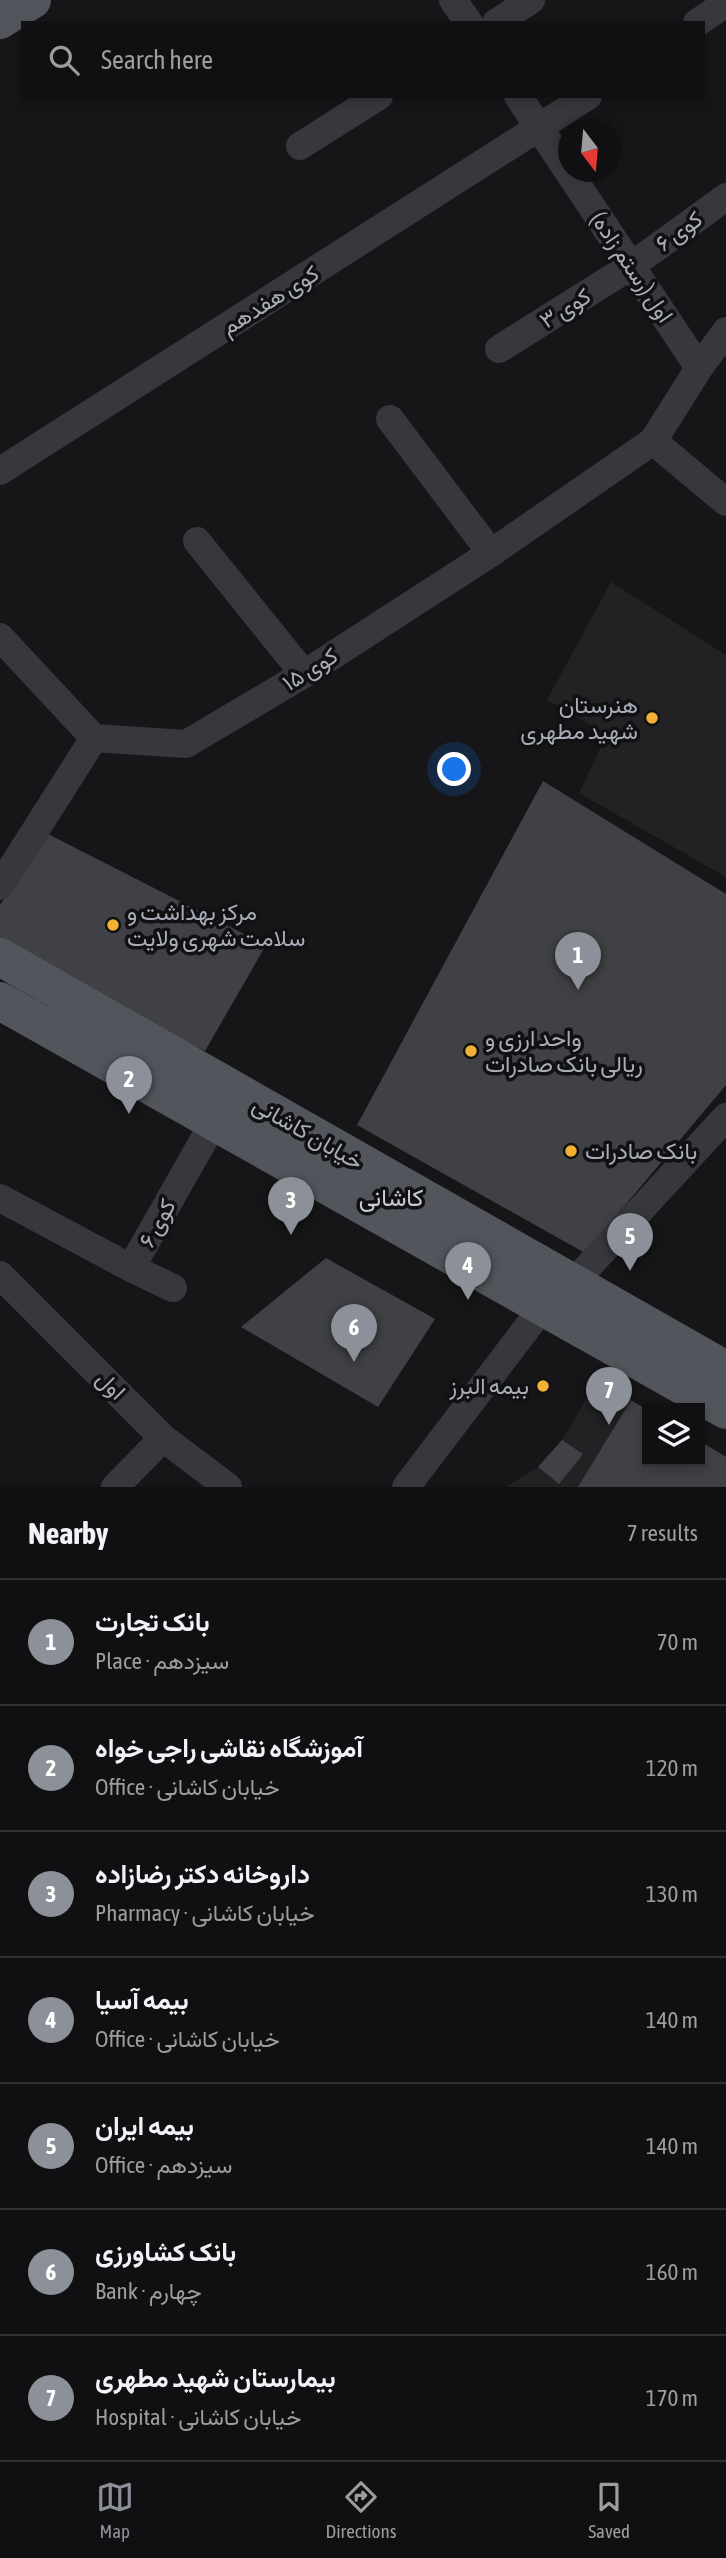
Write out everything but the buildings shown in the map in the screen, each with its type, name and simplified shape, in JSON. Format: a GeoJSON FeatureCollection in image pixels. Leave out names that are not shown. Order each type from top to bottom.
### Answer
{"type":"FeatureCollection","features":[{"type":"Feature","properties":{"kind":"main road"},"geometry":{"type":"LineString","coordinates":[[0,20],[32,0]]}},
{"type":"Feature","properties":{"kind":"main road","name":"خیابان کاشانی"},"geometry":{"type":"LineString","coordinates":[[0,957],[726,1370]]}},
{"type":"Feature","properties":{"kind":"main road","name":"خیابان کاشانی"},"geometry":{"type":"LineString","coordinates":[[0,1001],[726,1410]]}},
{"type":"Feature","properties":{"kind":"street"},"geometry":{"type":"LineString","coordinates":[[453,0],[467,21]]}},
{"type":"Feature","properties":{"kind":"street"},"geometry":{"type":"LineString","coordinates":[[499,21],[531,0]]}},
{"type":"Feature","properties":{"kind":"street"},"geometry":{"type":"LineString","coordinates":[[700,21],[726,3]]}},
{"type":"Feature","properties":{"kind":"street"},"geometry":{"type":"LineString","coordinates":[[300,146],[376,98]]}},
{"type":"Feature","properties":{"kind":"street","name":"اول (رستم زاده)"},"geometry":{"type":"LineString","coordinates":[[519,98],[699,368]]}},
{"type":"Feature","properties":{"kind":"street","name":"کوی هفدهم"},"geometry":{"type":"LineString","coordinates":[[0,471],[585,98]]}},
{"type":"Feature","properties":{"kind":"street","name":"کوی ۶"},"geometry":{"type":"LineString","coordinates":[[631,266],[726,197]]}},
{"type":"Feature","properties":{"kind":"street","name":"کوی ۳"},"geometry":{"type":"LineString","coordinates":[[499,349],[631,266]]}},
{"type":"Feature","properties":{"kind":"street"},"geometry":{"type":"LineString","coordinates":[[726,331],[653,441],[726,502]]}},
{"type":"Feature","properties":{"kind":"street"},"geometry":{"type":"LineString","coordinates":[[390,419],[491,553]]}},
{"type":"Feature","properties":{"kind":"street","name":"کوی ۱۵"},"geometry":{"type":"LineString","coordinates":[[94,738],[186,744],[304,674],[491,553],[653,441]]}},
{"type":"Feature","properties":{"kind":"street"},"geometry":{"type":"LineString","coordinates":[[197,541],[304,674]]}},
{"type":"Feature","properties":{"kind":"street"},"geometry":{"type":"LineString","coordinates":[[0,637],[94,738],[0,886]]}},
{"type":"Feature","properties":{"kind":"street"},"geometry":{"type":"LineString","coordinates":[[573,1283],[726,1117]]}},
{"type":"Feature","properties":{"kind":"street","name":"کوی ۶"},"geometry":{"type":"LineString","coordinates":[[0,1198],[131,1268],[214,1122]]}},
{"type":"Feature","properties":{"kind":"street"},"geometry":{"type":"LineString","coordinates":[[131,1268],[173,1288]]}},
{"type":"Feature","properties":{"kind":"street","name":"اول"},"geometry":{"type":"LineString","coordinates":[[3,1284],[163,1438],[228,1487]]}},
{"type":"Feature","properties":{"kind":"street"},"geometry":{"type":"LineString","coordinates":[[406,1487],[543,1307]]}},
{"type":"Feature","properties":{"kind":"street"},"geometry":{"type":"LineString","coordinates":[[115,1487],[163,1438]]}},
{"type":"Feature","properties":{"kind":"shaded area","name":"هنرستان شهید مطهری"},"geometry":{"type":"Polygon","coordinates":[[[611,582],[726,655],[726,877],[579,793],[607,735],[547,700],[611,582]]]}},
{"type":"Feature","properties":{"kind":"shaded area"},"geometry":{"type":"Polygon","coordinates":[[[597,1381],[642,1407],[642,1466],[705,1466],[705,1444],[726,1457],[726,1487],[506,1487],[538,1467],[562,1440],[597,1381]]]}},
{"type":"Feature","properties":{"kind":"place","name":"هنرستان شهید مطهری"},"geometry":{"type":"Point","coordinates":[652,718]}},
{"type":"Feature","properties":{"kind":"place","name":"مرکز بهداشت و سلامت شهری ولایت"},"geometry":{"type":"Point","coordinates":[113,925]}},
{"type":"Feature","properties":{"kind":"place","name":"بانک تجارت"},"geometry":{"type":"Point","coordinates":[578,990]}},
{"type":"Feature","properties":{"kind":"place","name":"واحد ارزی و ریالی بانک صادرات"},"geometry":{"type":"Point","coordinates":[471,1051]}},
{"type":"Feature","properties":{"kind":"place","name":"آموزشگاه نقاشی راجی خواه"},"geometry":{"type":"Point","coordinates":[129,1114]}},
{"type":"Feature","properties":{"kind":"place","name":"بانک صادرات"},"geometry":{"type":"Point","coordinates":[571,1151]}},
{"type":"Feature","properties":{"kind":"place","name":"داروخانه دکتر رضازاده"},"geometry":{"type":"Point","coordinates":[291,1235]}},
{"type":"Feature","properties":{"kind":"place","name":"بیمه ایران"},"geometry":{"type":"Point","coordinates":[630,1271]}},
{"type":"Feature","properties":{"kind":"place","name":"بیمه آسیا"},"geometry":{"type":"Point","coordinates":[468,1300]}},
{"type":"Feature","properties":{"kind":"place","name":"بانک کشاورزی"},"geometry":{"type":"Point","coordinates":[354,1362]}},
{"type":"Feature","properties":{"kind":"place","name":"بیمه البرز"},"geometry":{"type":"Point","coordinates":[543,1386]}},
{"type":"Feature","properties":{"kind":"place","name":"بیمارستان شهید مطهری"},"geometry":{"type":"Point","coordinates":[609,1425]}},
{"type":"Feature","properties":{"kind":"district","name":"کاشانی"},"geometry":{"type":"Point","coordinates":[391,1197]}}]}
